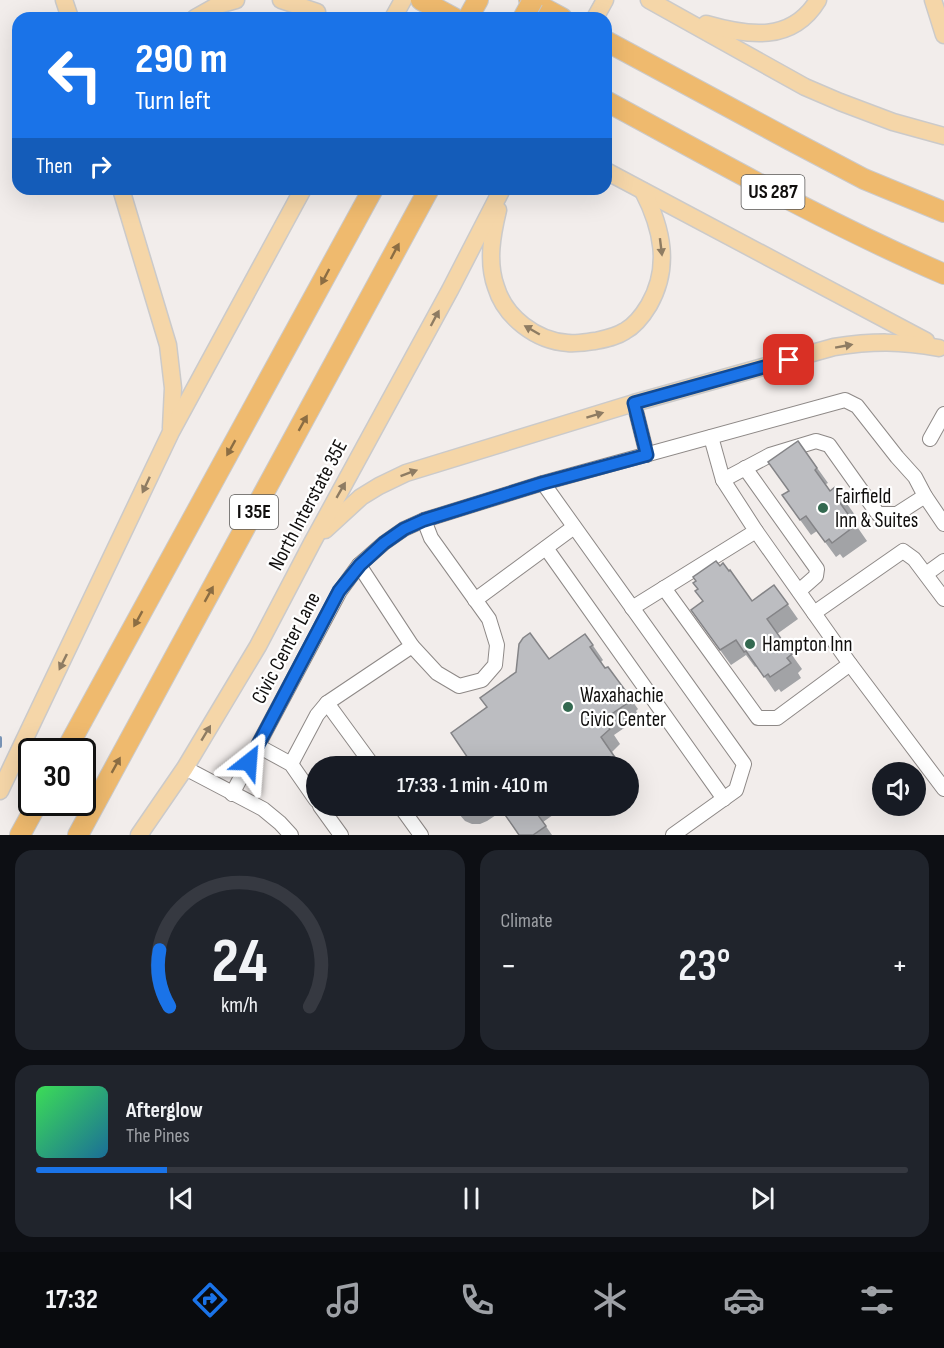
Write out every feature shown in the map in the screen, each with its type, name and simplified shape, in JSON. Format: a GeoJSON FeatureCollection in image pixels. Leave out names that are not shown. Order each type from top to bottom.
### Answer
{"type":"FeatureCollection","features":[{"type":"Feature","properties":{"kind":"highway"},"geometry":{"type":"LineString","coordinates":[[421,0],[443,12]]}},
{"type":"Feature","properties":{"kind":"highway"},"geometry":{"type":"LineString","coordinates":[[531,0],[552,12]]}},
{"type":"Feature","properties":{"kind":"highway","name":"US 287"},"geometry":{"type":"LineString","coordinates":[[612,44],[864,178],[944,212]]}},
{"type":"Feature","properties":{"kind":"highway","name":"US 287"},"geometry":{"type":"LineString","coordinates":[[612,104],[778,195],[892,252],[944,274]]}},
{"type":"Feature","properties":{"kind":"highway","name":"I 35E"},"geometry":{"type":"LineString","coordinates":[[74,738],[370,195]]}},
{"type":"Feature","properties":{"kind":"highway","name":"I 35E"},"geometry":{"type":"LineString","coordinates":[[78,835],[426,195]]}},
{"type":"Feature","properties":{"kind":"highway"},"geometry":{"type":"LineString","coordinates":[[20,835],[30,816]]}},
{"type":"Feature","properties":{"kind":"main road"},"geometry":{"type":"LineString","coordinates":[[206,12],[236,0]]}},
{"type":"Feature","properties":{"kind":"main road"},"geometry":{"type":"LineString","coordinates":[[281,0],[314,12]]}},
{"type":"Feature","properties":{"kind":"main road"},"geometry":{"type":"LineString","coordinates":[[297,0],[317,12]]}},
{"type":"Feature","properties":{"kind":"main road"},"geometry":{"type":"LineString","coordinates":[[650,0],[806,87],[893,122],[944,136]]}},
{"type":"Feature","properties":{"kind":"main road"},"geometry":{"type":"LineString","coordinates":[[682,18],[734,32],[766,33],[796,24],[804,18],[818,0]]}},
{"type":"Feature","properties":{"kind":"main road"},"geometry":{"type":"LineString","coordinates":[[933,0],[944,35]]}},
{"type":"Feature","properties":{"kind":"main road"},"geometry":{"type":"LineString","coordinates":[[612,174],[942,349]]}},
{"type":"Feature","properties":{"kind":"main road"},"geometry":{"type":"LineString","coordinates":[[501,195],[492,240],[496,288],[507,309],[523,325],[544,337],[568,343],[602,340],[625,332],[643,316],[653,298],[661,276],[663,252],[655,218],[643,192]]}},
{"type":"Feature","properties":{"kind":"main road"},"geometry":{"type":"LineString","coordinates":[[123,195],[168,345],[173,388],[171,432]]}},
{"type":"Feature","properties":{"kind":"main road"},"geometry":{"type":"LineString","coordinates":[[0,791],[171,432],[300,195]]}},
{"type":"Feature","properties":{"kind":"main road","name":"North Interstate 35E"},"geometry":{"type":"LineString","coordinates":[[139,835],[185,768],[258,646],[499,195]]}},
{"type":"Feature","properties":{"kind":"main road"},"geometry":{"type":"LineString","coordinates":[[312,543],[362,497],[406,473],[634,403],[834,347],[885,341],[913,343],[942,349]]}},
{"type":"Feature","properties":{"kind":"street","name":"Civic Center Lane"},"geometry":{"type":"LineString","coordinates":[[232,794],[339,591],[360,565],[384,543],[404,529],[424,520],[543,483],[845,400],[857,406],[915,477],[944,524]]}},
{"type":"Feature","properties":{"kind":"street"},"geometry":{"type":"LineString","coordinates":[[634,403],[647,455]]}},
{"type":"Feature","properties":{"kind":"street"},"geometry":{"type":"LineString","coordinates":[[930,440],[944,414]]}},
{"type":"Feature","properties":{"kind":"street"},"geometry":{"type":"LineString","coordinates":[[711,437],[723,480],[756,531],[850,664],[944,789]]}},
{"type":"Feature","properties":{"kind":"street"},"geometry":{"type":"LineString","coordinates":[[723,480],[770,455],[816,441],[829,445],[878,514],[897,514],[925,496]]}},
{"type":"Feature","properties":{"kind":"street"},"geometry":{"type":"LineString","coordinates":[[746,468],[817,569],[816,576],[799,591]]}},
{"type":"Feature","properties":{"kind":"street"},"geometry":{"type":"LineString","coordinates":[[543,483],[744,764],[736,790],[674,835]]}},
{"type":"Feature","properties":{"kind":"street"},"geometry":{"type":"LineString","coordinates":[[360,565],[412,646],[437,674],[459,686],[482,680],[495,665],[497,645],[489,619],[431,538],[424,520]]}},
{"type":"Feature","properties":{"kind":"street"},"geometry":{"type":"LineString","coordinates":[[475,600],[574,527]]}},
{"type":"Feature","properties":{"kind":"street"},"geometry":{"type":"LineString","coordinates":[[632,608],[756,531]]}},
{"type":"Feature","properties":{"kind":"street"},"geometry":{"type":"LineString","coordinates":[[546,548],[724,799]]}},
{"type":"Feature","properties":{"kind":"street"},"geometry":{"type":"LineString","coordinates":[[814,613],[903,550],[914,559],[944,599]]}},
{"type":"Feature","properties":{"kind":"street"},"geometry":{"type":"LineString","coordinates":[[926,574],[944,561]]}},
{"type":"Feature","properties":{"kind":"street"},"geometry":{"type":"LineString","coordinates":[[664,588],[758,718],[777,718],[850,664]]}},
{"type":"Feature","properties":{"kind":"street"},"geometry":{"type":"LineString","coordinates":[[291,764],[316,715],[327,703],[412,646]]}},
{"type":"Feature","properties":{"kind":"street"},"geometry":{"type":"LineString","coordinates":[[327,703],[366,756]]}},
{"type":"Feature","properties":{"kind":"street"},"geometry":{"type":"LineString","coordinates":[[258,746],[291,764],[306,786]]}},
{"type":"Feature","properties":{"kind":"street"},"geometry":{"type":"LineString","coordinates":[[185,768],[263,809],[291,835]]}},
{"type":"Feature","properties":{"kind":"street"},"geometry":{"type":"LineString","coordinates":[[327,816],[341,835]]}},
{"type":"Feature","properties":{"kind":"street"},"geometry":{"type":"LineString","coordinates":[[407,816],[421,835]]}},
{"type":"Feature","properties":{"kind":"building","name":"Fairfield Inn & Suites"},"geometry":{"type":"Polygon","coordinates":[[[798,441],[830,491],[835,487],[845,500],[840,503],[856,525],[832,543],[829,539],[825,542],[806,516],[800,520],[782,495],[789,491],[768,462],[798,441]]]}},
{"type":"Feature","properties":{"kind":"building","name":"Hampton Inn"},"geometry":{"type":"Polygon","coordinates":[[[716,561],[720,566],[723,563],[730,570],[752,601],[774,585],[788,604],[767,619],[792,654],[787,658],[791,663],[770,677],[768,674],[764,677],[736,640],[720,650],[691,610],[703,601],[695,591],[698,589],[693,583],[696,581],[693,577],[716,561]]]}},
{"type":"Feature","properties":{"kind":"building","name":"Waxahachie Civic Center"},"geometry":{"type":"Polygon","coordinates":[[[530,633],[549,659],[585,634],[593,645],[590,647],[605,668],[608,667],[628,694],[625,696],[629,702],[603,720],[610,729],[601,737],[614,756],[467,756],[451,733],[487,707],[480,698],[516,672],[519,644],[530,633]]]}},
{"type":"Feature","properties":{"kind":"building"},"geometry":{"type":"Polygon","coordinates":[[[506,816],[539,816],[546,826],[533,835],[519,835],[506,816]]]}},
{"type":"Feature","properties":{"kind":"waterway"},"geometry":{"type":"LineString","coordinates":[[0,738],[0,746]]}},
{"type":"Feature","properties":{"kind":"place","name":"Fairfield Inn & Suites"},"geometry":{"type":"Point","coordinates":[823,508]}},
{"type":"Feature","properties":{"kind":"place","name":"Hampton Inn"},"geometry":{"type":"Point","coordinates":[750,644]}},
{"type":"Feature","properties":{"kind":"place","name":"Waxahachie Civic Center"},"geometry":{"type":"Point","coordinates":[568,707]}},
{"type":"Feature","properties":{"kind":"route"},"geometry":{"type":"LineString","coordinates":[[249,762],[339,591],[360,565],[384,543],[404,529],[424,520],[543,483],[647,455],[634,403],[789,360]]}}]}
